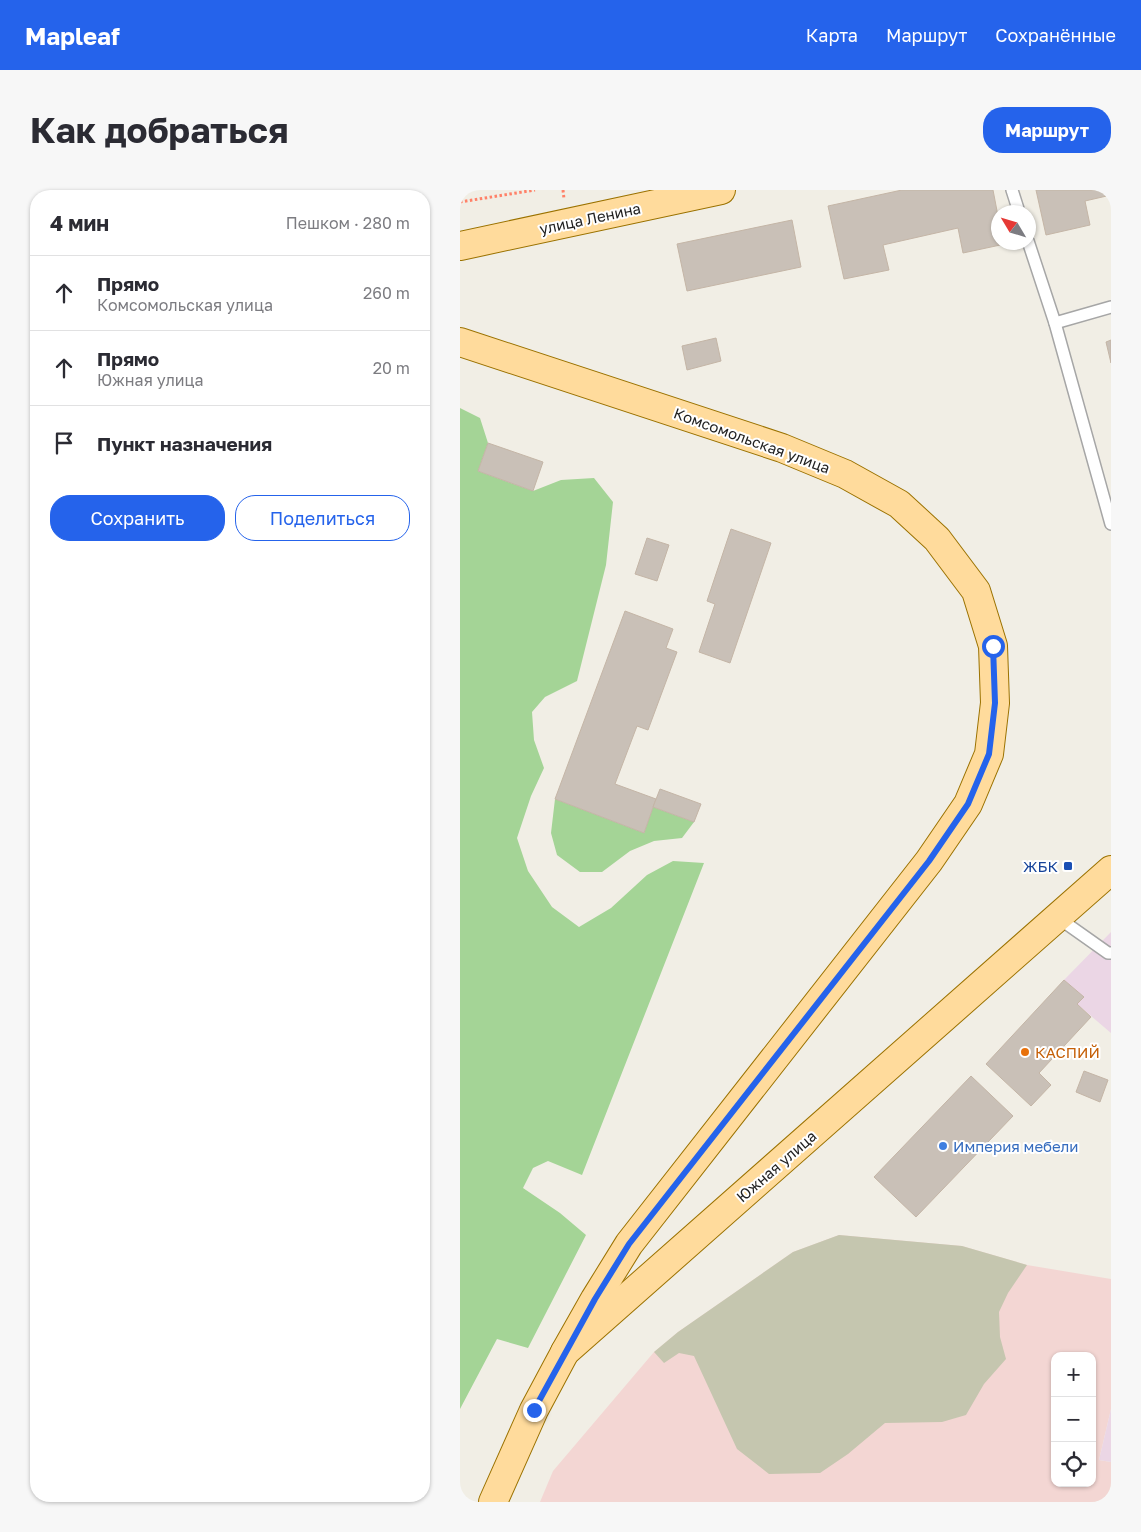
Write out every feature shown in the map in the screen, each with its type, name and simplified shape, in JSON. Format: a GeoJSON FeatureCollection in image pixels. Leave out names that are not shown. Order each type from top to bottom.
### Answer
{"type":"FeatureCollection","features":[{"type":"Feature","properties":{"kind":"main road","name":"улица Ленина"},"geometry":{"type":"LineString","coordinates":[[460,246],[721,190]]}},
{"type":"Feature","properties":{"kind":"main road","name":"Комсомольская улица"},"geometry":{"type":"LineString","coordinates":[[460,342],[782,448],[844,474],[899,504],[937,539],[976,591],[993,646],[995,703],[989,754],[968,804],[929,861],[629,1244],[565,1352]]}},
{"type":"Feature","properties":{"kind":"main road","name":"Южная улица"},"geometry":{"type":"LineString","coordinates":[[493,1502],[534,1410],[565,1352],[1111,870]]}},
{"type":"Feature","properties":{"kind":"lane"},"geometry":{"type":"LineString","coordinates":[[1012,190],[1017,205]]}},
{"type":"Feature","properties":{"kind":"lane"},"geometry":{"type":"LineString","coordinates":[[1031,250],[1055,323],[1111,524]]}},
{"type":"Feature","properties":{"kind":"lane"},"geometry":{"type":"LineString","coordinates":[[1055,323],[1111,307]]}},
{"type":"Feature","properties":{"kind":"lane"},"geometry":{"type":"LineString","coordinates":[[1057,918],[1108,953],[1111,953]]}},
{"type":"Feature","properties":{"kind":"path"},"geometry":{"type":"LineString","coordinates":[[460,202],[535,190]]}},
{"type":"Feature","properties":{"kind":"shaded area"},"geometry":{"type":"Polygon","coordinates":[[[1111,932],[1111,1033],[1077,1004],[1083,997],[1064,980],[1111,932]]]}},
{"type":"Feature","properties":{"kind":"shaded area"},"geometry":{"type":"Polygon","coordinates":[[[839,1235],[962,1246],[1027,1265],[1111,1279],[1111,1409],[1099,1460],[1111,1462],[1111,1502],[540,1502],[553,1471],[654,1352],[678,1332],[793,1252],[839,1235]]]}},
{"type":"Feature","properties":{"kind":"shaded area"},"geometry":{"type":"Polygon","coordinates":[[[839,1235],[962,1246],[1027,1265],[1008,1293],[999,1312],[1000,1337],[1006,1359],[984,1384],[966,1415],[942,1422],[885,1423],[848,1454],[820,1473],[769,1474],[737,1449],[694,1356],[679,1353],[664,1363],[654,1352],[678,1332],[793,1252],[839,1235]]]}},
{"type":"Feature","properties":{"kind":"shaded area"},"geometry":{"type":"Polygon","coordinates":[[[1111,1409],[1111,1462],[1099,1460],[1111,1409]]]}},
{"type":"Feature","properties":{"kind":"green space"},"geometry":{"type":"Polygon","coordinates":[[[460,408],[480,418],[488,443],[478,471],[533,491],[561,480],[594,478],[613,502],[606,565],[577,681],[545,697],[532,712],[534,740],[544,768],[531,796],[517,838],[528,871],[552,907],[579,927],[611,908],[647,875],[673,861],[704,863],[582,1175],[548,1161],[533,1168],[523,1188],[560,1213],[586,1235],[528,1348],[497,1339],[460,1409],[460,408]]]}},
{"type":"Feature","properties":{"kind":"green space"},"geometry":{"type":"Polygon","coordinates":[[[555,799],[644,833],[653,807],[694,822],[682,838],[654,841],[630,851],[602,872],[580,872],[557,855],[551,833],[555,799]]]}},
{"type":"Feature","properties":{"kind":"building"},"geometry":{"type":"Polygon","coordinates":[[[902,190],[993,190],[996,205],[991,205],[991,247],[963,253],[958,228],[883,245],[889,270],[844,279],[828,206],[902,190]]]}},
{"type":"Feature","properties":{"kind":"building"},"geometry":{"type":"Polygon","coordinates":[[[1036,190],[1111,190],[1111,195],[1085,201],[1090,225],[1046,235],[1036,190]]]}},
{"type":"Feature","properties":{"kind":"building"},"geometry":{"type":"Polygon","coordinates":[[[792,220],[801,267],[687,291],[677,244],[792,220]]]}},
{"type":"Feature","properties":{"kind":"building"},"geometry":{"type":"Polygon","coordinates":[[[716,338],[721,361],[687,370],[682,346],[716,338]]]}},
{"type":"Feature","properties":{"kind":"building"},"geometry":{"type":"Polygon","coordinates":[[[1111,340],[1111,363],[1106,342],[1111,340]]]}},
{"type":"Feature","properties":{"kind":"building"},"geometry":{"type":"Polygon","coordinates":[[[488,443],[543,462],[533,491],[478,471],[488,443]]]}},
{"type":"Feature","properties":{"kind":"building"},"geometry":{"type":"Polygon","coordinates":[[[731,529],[771,543],[730,663],[699,652],[715,604],[707,601],[731,529]]]}},
{"type":"Feature","properties":{"kind":"building"},"geometry":{"type":"Polygon","coordinates":[[[647,538],[669,545],[657,581],[635,574],[647,538]]]}},
{"type":"Feature","properties":{"kind":"building"},"geometry":{"type":"Polygon","coordinates":[[[625,611],[673,629],[666,648],[677,652],[648,730],[637,726],[615,784],[656,799],[644,833],[555,799],[625,611]]]}},
{"type":"Feature","properties":{"kind":"building"},"geometry":{"type":"Polygon","coordinates":[[[660,789],[701,804],[694,822],[653,807],[660,789]]]}},
{"type":"Feature","properties":{"kind":"building"},"geometry":{"type":"Polygon","coordinates":[[[1064,980],[1084,997],[1077,1004],[1091,1017],[1039,1073],[1051,1085],[1031,1106],[986,1064],[1064,980]]]}},
{"type":"Feature","properties":{"kind":"building"},"geometry":{"type":"Polygon","coordinates":[[[1084,1071],[1108,1080],[1100,1102],[1076,1092],[1084,1071]]]}},
{"type":"Feature","properties":{"kind":"building","name":"Империя мебели"},"geometry":{"type":"Polygon","coordinates":[[[971,1076],[1013,1116],[916,1217],[874,1177],[971,1076]]]}},
{"type":"Feature","properties":{"kind":"place","name":"ЖБК"},"geometry":{"type":"Point","coordinates":[1068,866]}},
{"type":"Feature","properties":{"kind":"place","name":"КАСПИЙ"},"geometry":{"type":"Point","coordinates":[1025,1052]}},
{"type":"Feature","properties":{"kind":"place","name":"Империя мебели"},"geometry":{"type":"Point","coordinates":[943,1146]}},
{"type":"Feature","properties":{"kind":"route"},"geometry":{"type":"LineString","coordinates":[[534,1410],[595,1299],[629,1244],[929,861],[968,804],[989,754],[995,703],[993,646]]}}]}
